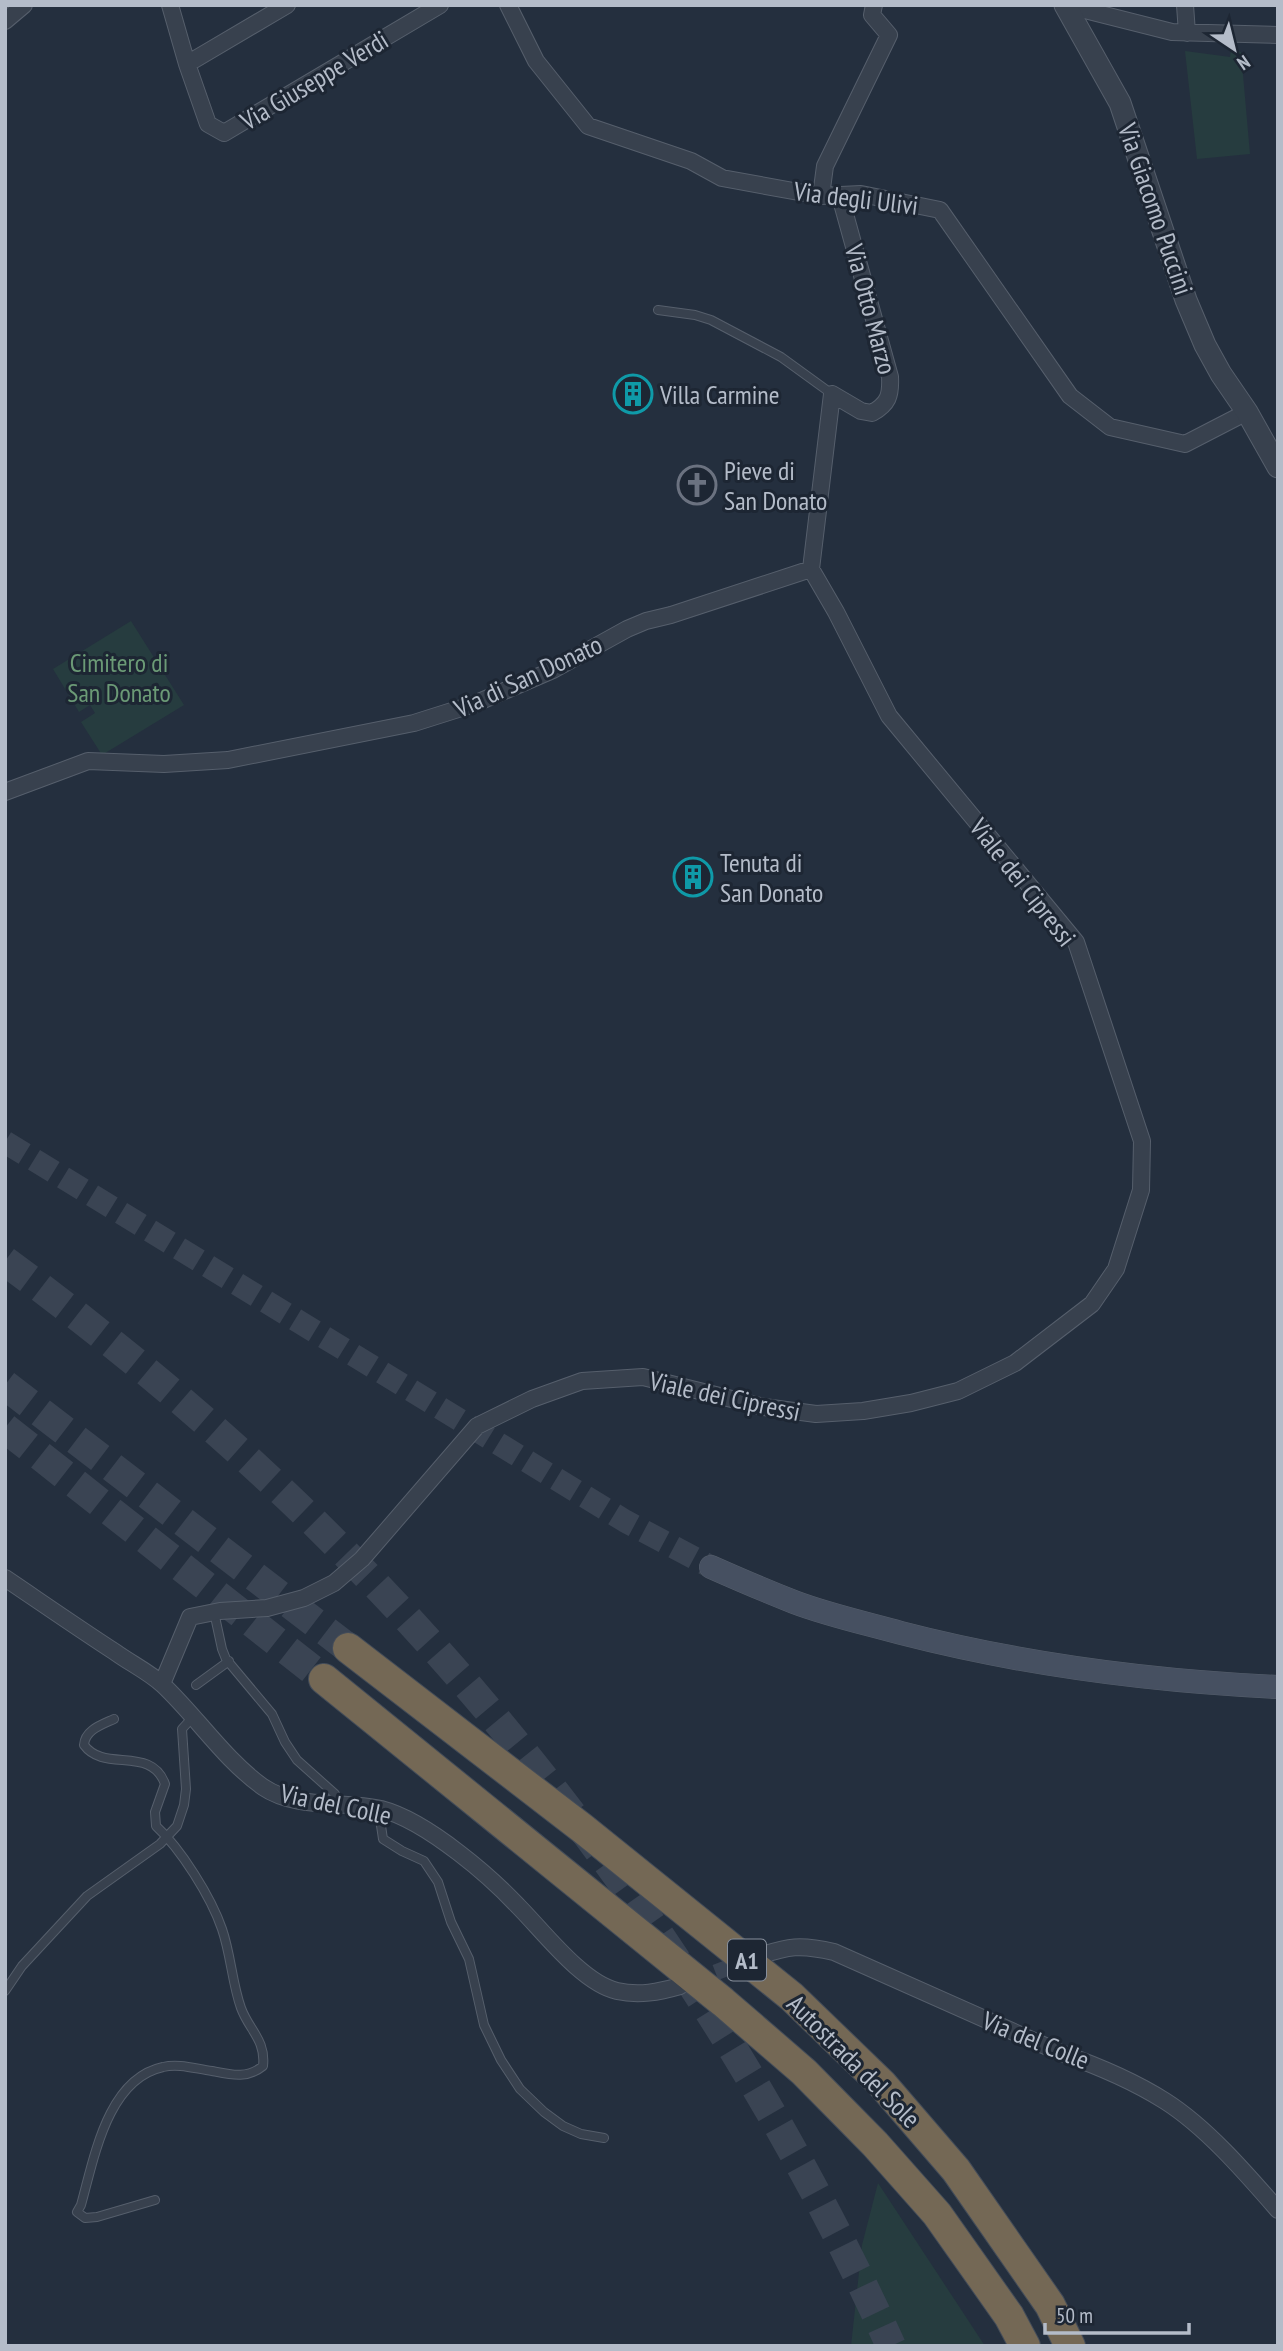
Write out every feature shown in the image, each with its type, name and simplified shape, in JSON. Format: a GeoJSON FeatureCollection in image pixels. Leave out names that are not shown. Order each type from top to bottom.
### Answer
{"type":"FeatureCollection","features":[{"type":"Feature","properties":{"kind":"highway","name":"Autostrada del Sole"},"geometry":{"type":"LineString","coordinates":[[348,1648],[593,1836],[802,2006],[881,2084],[956,2170],[1050,2305],[1070,2346]]}},
{"type":"Feature","properties":{"kind":"highway","name":"Autostrada del Sole"},"geometry":{"type":"LineString","coordinates":[[324,1679],[723,2002],[804,2072],[875,2144],[937,2214],[1009,2316],[1025,2346]]}},
{"type":"Feature","properties":{"kind":"main road"},"geometry":{"type":"LineString","coordinates":[[710,1567],[795,1602],[860,1622],[986,1653],[1130,1676],[1278,1687]]}},
{"type":"Feature","properties":{"kind":"street"},"geometry":{"type":"LineString","coordinates":[[5,21],[24,5]]}},
{"type":"Feature","properties":{"kind":"street"},"geometry":{"type":"LineString","coordinates":[[170,5],[187,64],[287,5]]}},
{"type":"Feature","properties":{"kind":"street","name":"Via Giuseppe Verdi"},"geometry":{"type":"LineString","coordinates":[[187,64],[208,124],[224,133],[440,5]]}},
{"type":"Feature","properties":{"kind":"street","name":"Via degli Ulivi"},"geometry":{"type":"LineString","coordinates":[[508,5],[536,61],[588,125],[691,161],[722,178],[821,196],[861,194],[940,210],[1070,396],[1110,428],[1185,444],[1247,412]]}},
{"type":"Feature","properties":{"kind":"street"},"geometry":{"type":"LineString","coordinates":[[821,196],[825,166],[889,36],[872,15],[874,5]]}},
{"type":"Feature","properties":{"kind":"street"},"geometry":{"type":"LineString","coordinates":[[1065,5],[1127,23],[1172,32],[1278,35]]}},
{"type":"Feature","properties":{"kind":"street","name":"Via Giacomo Puccini"},"geometry":{"type":"LineString","coordinates":[[1065,5],[1120,103],[1186,300],[1220,374],[1247,412],[1278,467]]}},
{"type":"Feature","properties":{"kind":"street"},"geometry":{"type":"LineString","coordinates":[[1185,5],[1187,33]]}},
{"type":"Feature","properties":{"kind":"street","name":"Via Otto Marzo"},"geometry":{"type":"LineString","coordinates":[[832,394],[861,411],[872,413],[889,399],[891,390],[890,377],[840,195]]}},
{"type":"Feature","properties":{"kind":"street"},"geometry":{"type":"LineString","coordinates":[[811,569],[832,394]]}},
{"type":"Feature","properties":{"kind":"street","name":"Via di San Donato"},"geometry":{"type":"LineString","coordinates":[[5,792],[88,761],[164,764],[228,760],[414,723],[474,704],[553,670],[646,621],[811,569]]}},
{"type":"Feature","properties":{"kind":"street","name":"Viale dei Cipressi"},"geometry":{"type":"LineString","coordinates":[[162,1684],[190,1617],[214,1612],[267,1608],[304,1598],[334,1583],[362,1559],[477,1426],[532,1399],[582,1381],[643,1377],[764,1407],[816,1414],[863,1411],[911,1403],[958,1391],[1015,1363],[1092,1304],[1116,1269],[1141,1189],[1142,1141],[1076,942],[889,716],[811,569]]}},
{"type":"Feature","properties":{"kind":"street","name":"Via del Colle"},"geometry":{"type":"LineString","coordinates":[[5,1578],[162,1684],[234,1761],[262,1786],[280,1796],[333,1805],[382,1809],[426,1831],[459,1853],[516,1904],[566,1957],[591,1978],[615,1991],[636,1994],[659,1992],[680,1986]]}},
{"type":"Feature","properties":{"kind":"street","name":"Via del Colle"},"geometry":{"type":"LineString","coordinates":[[756,1957],[780,1949],[807,1946],[834,1952],[1061,2053],[1134,2082],[1167,2102],[1201,2130],[1278,2210]]}},
{"type":"Feature","properties":{"kind":"lane"},"geometry":{"type":"LineString","coordinates":[[658,310],[711,320],[781,358],[832,394]]}},
{"type":"Feature","properties":{"kind":"lane"},"geometry":{"type":"LineString","coordinates":[[214,1612],[222,1649],[229,1661],[272,1714],[297,1760],[335,1794],[333,1805]]}},
{"type":"Feature","properties":{"kind":"lane"},"geometry":{"type":"LineString","coordinates":[[196,1685],[229,1661]]}},
{"type":"Feature","properties":{"kind":"lane"},"geometry":{"type":"LineString","coordinates":[[5,1991],[22,1966],[87,1896],[168,1837],[177,1826],[186,1789],[181,1729],[192,1718]]}},
{"type":"Feature","properties":{"kind":"lane"},"geometry":{"type":"LineString","coordinates":[[114,1719],[93,1729],[86,1737],[84,1745],[93,1754],[145,1763],[154,1767],[162,1776],[165,1784],[154,1819],[156,1826],[168,1837],[190,1868],[214,1910],[223,1931],[241,2010],[265,2053],[263,2066],[254,2074],[239,2076],[175,2065],[162,2067],[137,2080],[119,2099],[102,2132],[77,2212],[85,2218],[97,2217],[155,2200]]}},
{"type":"Feature","properties":{"kind":"lane"},"geometry":{"type":"LineString","coordinates":[[382,1809],[380,1819],[383,1839],[424,1861],[438,1882],[451,1922],[469,1959],[484,2025],[513,2079],[544,2112],[563,2126],[582,2134],[604,2138]]}},
{"type":"Feature","properties":{"kind":"green space"},"geometry":{"type":"Polygon","coordinates":[[[1231,49],[1241,52],[1250,154],[1197,159],[1185,51],[1230,57],[1231,49]]]}},
{"type":"Feature","properties":{"kind":"green space","name":"Cimitero di San Donato"},"geometry":{"type":"Polygon","coordinates":[[[131,621],[184,705],[102,755],[81,722],[95,713],[90,705],[79,712],[53,669],[131,621]]]}},
{"type":"Feature","properties":{"kind":"green space"},"geometry":{"type":"Polygon","coordinates":[[[878,2183],[985,2346],[851,2346],[862,2245],[878,2183]]]}},
{"type":"Feature","properties":{"kind":"tunnel"},"geometry":{"type":"LineString","coordinates":[[5,1142],[625,1521],[711,1567]]}},
{"type":"Feature","properties":{"kind":"tunnel"},"geometry":{"type":"LineString","coordinates":[[5,1261],[79,1317],[221,1435],[380,1589],[468,1686],[551,1788],[630,1894],[704,2003],[772,2115],[835,2230],[891,2346]]}},
{"type":"Feature","properties":{"kind":"tunnel"},"geometry":{"type":"LineString","coordinates":[[5,1385],[348,1648]]}},
{"type":"Feature","properties":{"kind":"tunnel"},"geometry":{"type":"LineString","coordinates":[[5,1428],[324,1679]]}},
{"type":"Feature","properties":{"kind":"tunnel"},"geometry":{"type":"LineString","coordinates":[[693,1981],[751,1959]]}},
{"type":"Feature","properties":{"kind":"place","name":"Villa Carmine"},"geometry":{"type":"Point","coordinates":[633,394]}},
{"type":"Feature","properties":{"kind":"place","name":"Pieve di San Donato"},"geometry":{"type":"Point","coordinates":[697,485]}},
{"type":"Feature","properties":{"kind":"place","name":"Tenuta di San Donato"},"geometry":{"type":"Point","coordinates":[693,877]}}]}
